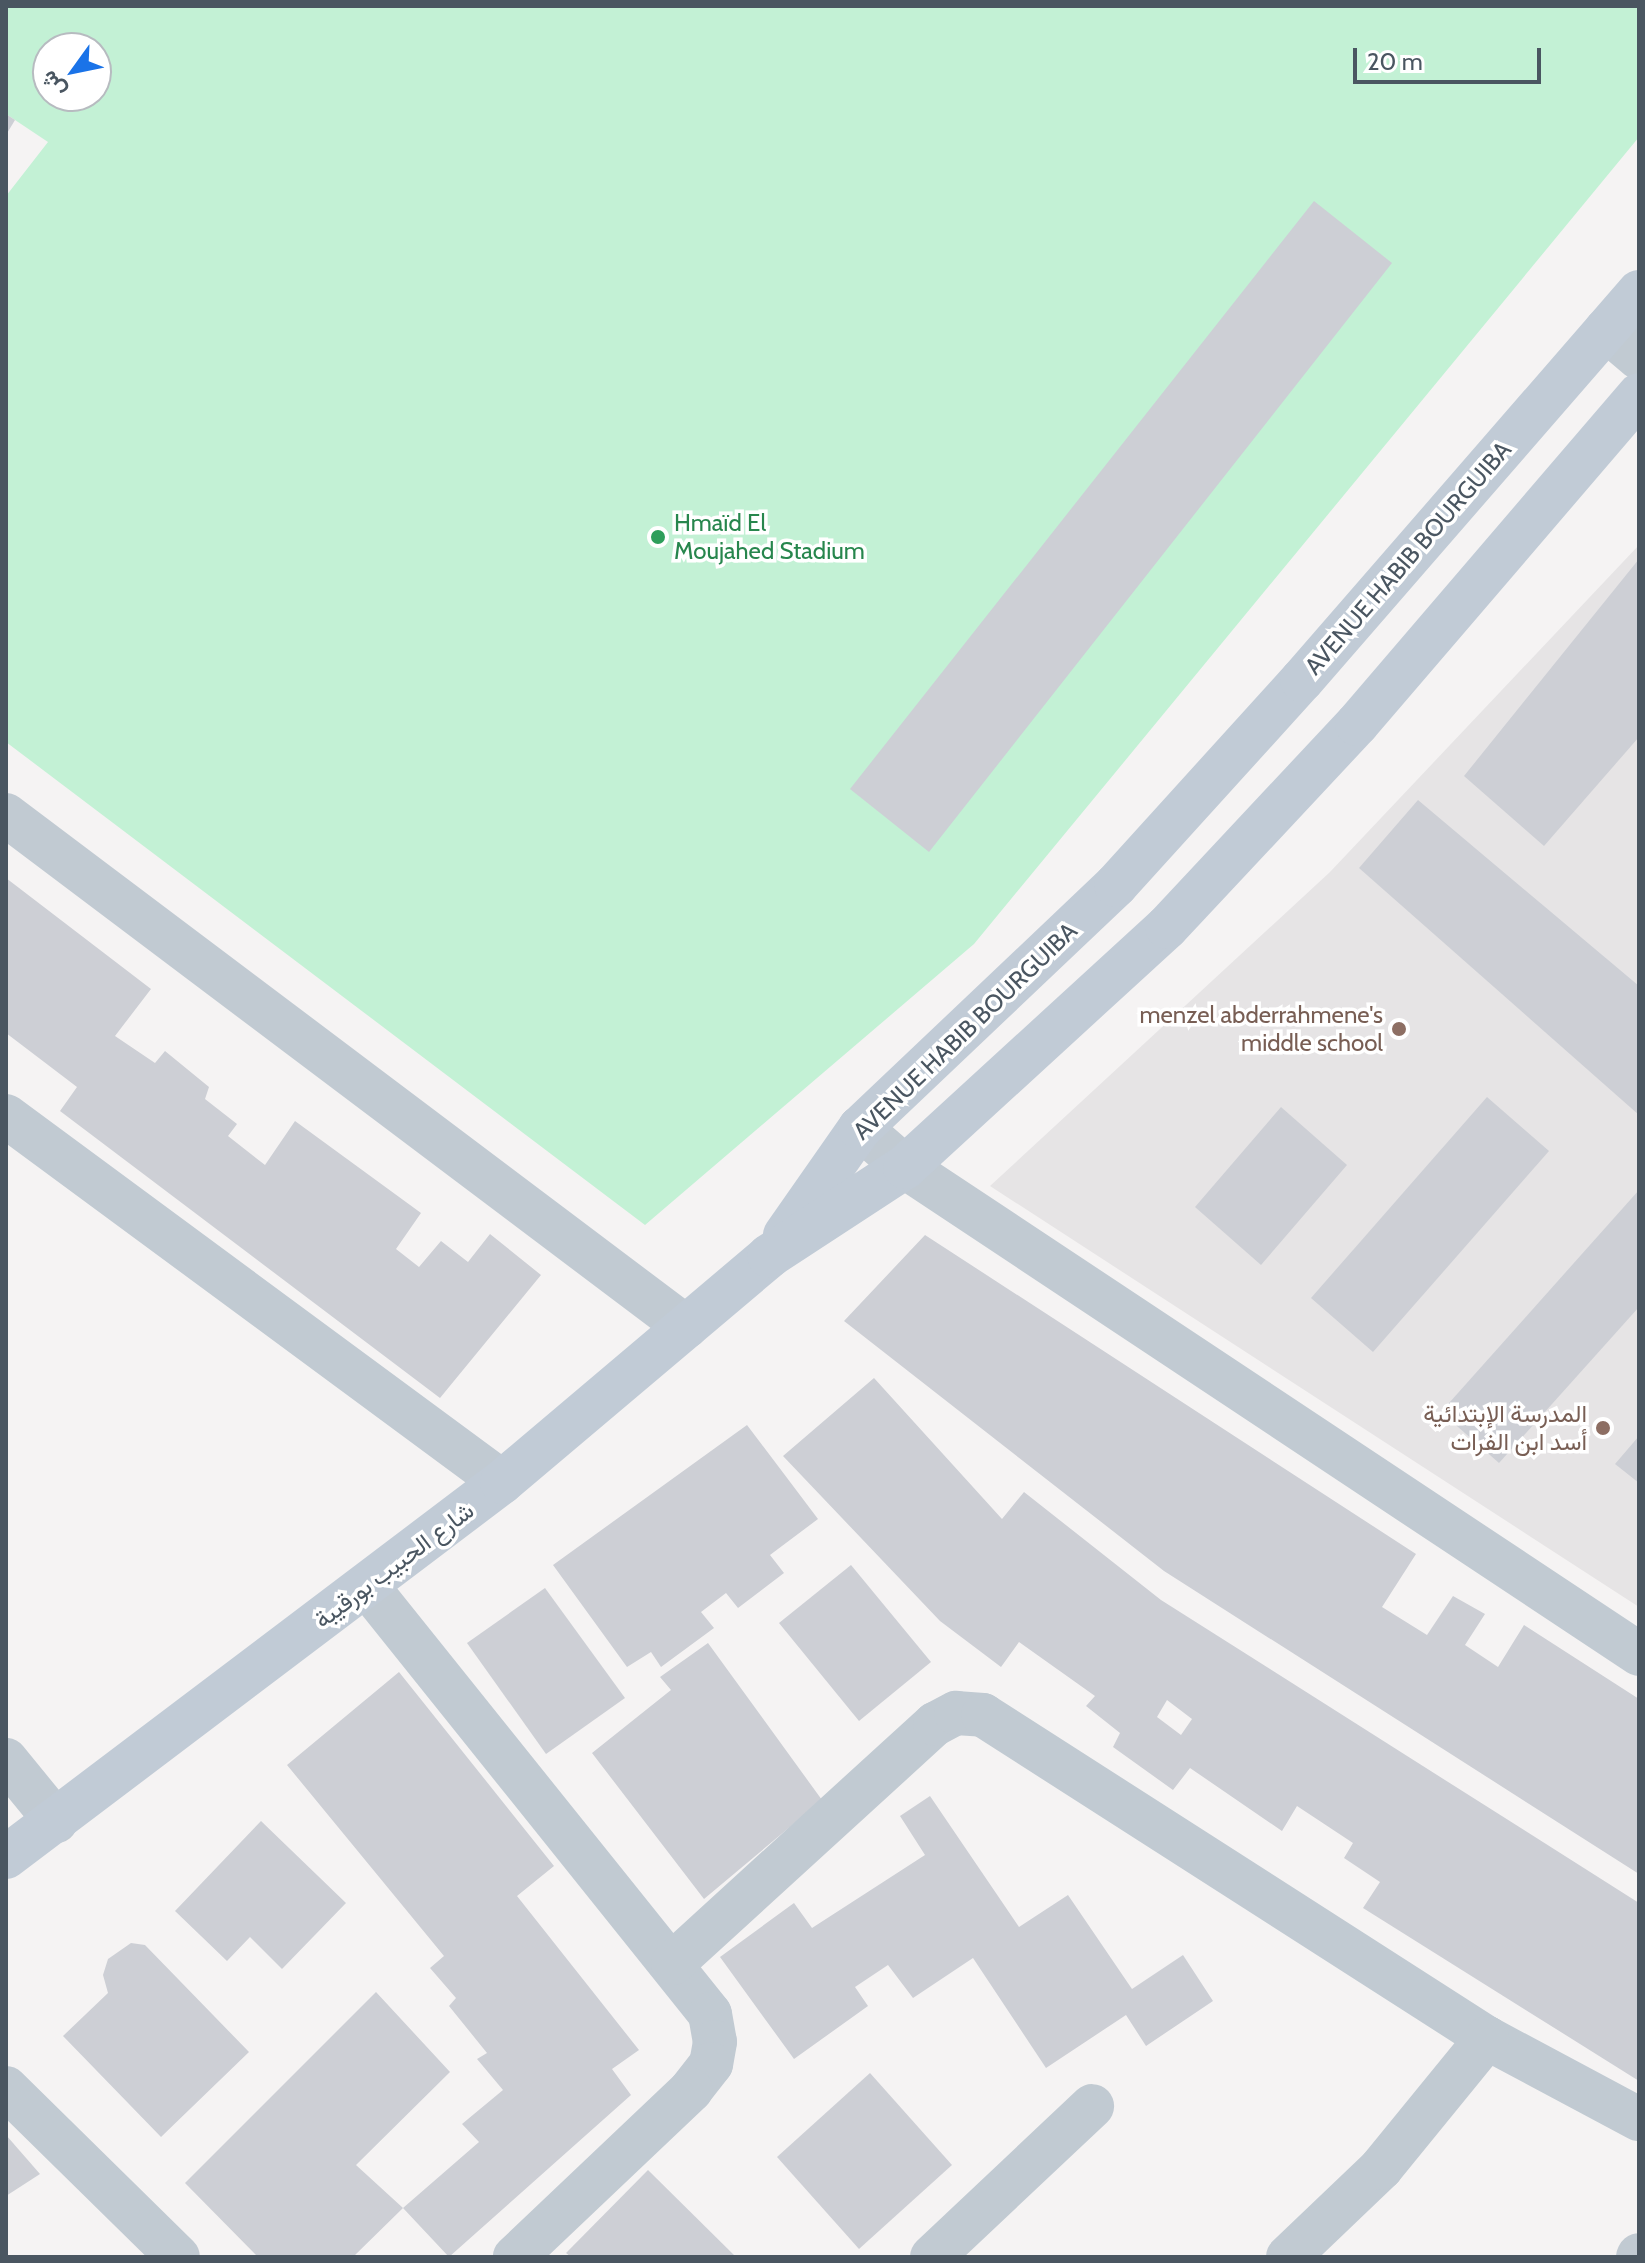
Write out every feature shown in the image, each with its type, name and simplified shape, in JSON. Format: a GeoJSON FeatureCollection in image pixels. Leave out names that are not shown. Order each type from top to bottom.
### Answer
{"type":"FeatureCollection","features":[{"type":"Feature","properties":{"kind":"street","name":"AVENUE HABIB BOURGUIBA"},"geometry":{"type":"LineString","coordinates":[[769,1256],[860,1128],[1116,885],[1639,292]]}},
{"type":"Feature","properties":{"kind":"street"},"geometry":{"type":"LineString","coordinates":[[1606,330],[1639,358]]}},
{"type":"Feature","properties":{"kind":"street"},"geometry":{"type":"LineString","coordinates":[[769,1256],[905,1167],[1167,927],[1357,724],[1639,395]]}},
{"type":"Feature","properties":{"kind":"street"},"geometry":{"type":"LineString","coordinates":[[6,815],[686,1327]]}},
{"type":"Feature","properties":{"kind":"street"},"geometry":{"type":"LineString","coordinates":[[6,1116],[502,1482]]}},
{"type":"Feature","properties":{"kind":"street"},"geometry":{"type":"LineString","coordinates":[[860,1128],[905,1167],[1639,1654]]}},
{"type":"Feature","properties":{"kind":"street","name":"شارع الحبيب بورقيبة"},"geometry":{"type":"LineString","coordinates":[[6,1857],[502,1482],[769,1256]]}},
{"type":"Feature","properties":{"kind":"street"},"geometry":{"type":"LineString","coordinates":[[367,1586],[673,1963],[710,2014],[715,2042],[711,2064],[691,2090],[515,2257]]}},
{"type":"Feature","properties":{"kind":"street"},"geometry":{"type":"LineString","coordinates":[[673,1963],[935,1724],[956,1713],[983,1715],[1487,2038],[1639,2119]]}},
{"type":"Feature","properties":{"kind":"street"},"geometry":{"type":"LineString","coordinates":[[6,1760],[56,1821]]}},
{"type":"Feature","properties":{"kind":"street"},"geometry":{"type":"LineString","coordinates":[[1288,2257],[1381,2168],[1487,2038]]}},
{"type":"Feature","properties":{"kind":"street"},"geometry":{"type":"LineString","coordinates":[[6,2088],[178,2257]]}},
{"type":"Feature","properties":{"kind":"street"},"geometry":{"type":"LineString","coordinates":[[932,2257],[1092,2106]]}},
{"type":"Feature","properties":{"kind":"shaded area","name":"menzel abderrahmene's middle school"},"geometry":{"type":"Polygon","coordinates":[[[1639,545],[1639,1607],[990,1186],[1330,872],[1639,545]]]}},
{"type":"Feature","properties":{"kind":"green space","name":"Hmaïd El Moujahed Stadium"},"geometry":{"type":"Polygon","coordinates":[[[6,6],[1639,6],[1639,137],[974,944],[645,1225],[6,742],[6,196],[48,142],[6,114],[6,6]]]}},
{"type":"Feature","properties":{"kind":"building"},"geometry":{"type":"Polygon","coordinates":[[[6,114],[15,120],[6,135],[6,114]]]}},
{"type":"Feature","properties":{"kind":"building"},"geometry":{"type":"Polygon","coordinates":[[[1314,201],[1392,263],[929,852],[850,789],[1314,201]]]}},
{"type":"Feature","properties":{"kind":"building"},"geometry":{"type":"Polygon","coordinates":[[[1639,559],[1639,737],[1544,846],[1464,776],[1639,559]]]}},
{"type":"Feature","properties":{"kind":"building"},"geometry":{"type":"Polygon","coordinates":[[[1418,800],[1639,986],[1639,1115],[1359,868],[1418,800]]]}},
{"type":"Feature","properties":{"kind":"building"},"geometry":{"type":"Polygon","coordinates":[[[6,878],[151,989],[115,1036],[155,1063],[165,1051],[209,1087],[205,1099],[237,1124],[228,1136],[265,1165],[295,1121],[421,1213],[396,1249],[419,1267],[441,1241],[468,1262],[490,1234],[541,1275],[440,1398],[60,1111],[77,1087],[6,1033],[6,878]]]}},
{"type":"Feature","properties":{"kind":"building"},"geometry":{"type":"Polygon","coordinates":[[[1487,1097],[1549,1151],[1373,1352],[1311,1298],[1487,1097]]]}},
{"type":"Feature","properties":{"kind":"building"},"geometry":{"type":"Polygon","coordinates":[[[1281,1107],[1347,1165],[1261,1265],[1195,1207],[1281,1107]]]}},
{"type":"Feature","properties":{"kind":"building"},"geometry":{"type":"Polygon","coordinates":[[[1639,1190],[1639,1307],[1499,1463],[1441,1412],[1639,1190]]]}},
{"type":"Feature","properties":{"kind":"building"},"geometry":{"type":"Polygon","coordinates":[[[925,1235],[1416,1554],[1382,1607],[1427,1635],[1453,1596],[1485,1614],[1465,1645],[1498,1667],[1524,1625],[1639,1699],[1639,1874],[1164,1571],[844,1321],[925,1235]]]}},
{"type":"Feature","properties":{"kind":"building"},"geometry":{"type":"Polygon","coordinates":[[[874,1378],[1002,1519],[1024,1492],[1161,1600],[1639,1903],[1639,2081],[1363,1908],[1380,1882],[1344,1858],[1353,1843],[1297,1806],[1282,1831],[1190,1768],[1173,1790],[1113,1747],[1120,1733],[1086,1706],[1095,1696],[1019,1642],[1001,1667],[940,1621],[783,1456],[874,1378]],[[1167,1700],[1157,1717],[1181,1735],[1192,1719],[1167,1700]]]}},
{"type":"Feature","properties":{"kind":"building"},"geometry":{"type":"Polygon","coordinates":[[[747,1425],[818,1519],[770,1555],[784,1573],[738,1608],[726,1593],[701,1612],[714,1628],[661,1667],[651,1652],[627,1667],[553,1565],[747,1425]]]}},
{"type":"Feature","properties":{"kind":"building"},"geometry":{"type":"Polygon","coordinates":[[[1639,1436],[1639,1483],[1615,1464],[1639,1436]]]}},
{"type":"Feature","properties":{"kind":"building"},"geometry":{"type":"Polygon","coordinates":[[[851,1565],[931,1662],[859,1721],[779,1623],[851,1565]]]}},
{"type":"Feature","properties":{"kind":"building"},"geometry":{"type":"Polygon","coordinates":[[[545,1588],[625,1698],[546,1754],[467,1643],[545,1588]]]}},
{"type":"Feature","properties":{"kind":"building"},"geometry":{"type":"Polygon","coordinates":[[[708,1643],[822,1800],[704,1899],[592,1753],[671,1690],[660,1677],[708,1643]]]}},
{"type":"Feature","properties":{"kind":"building"},"geometry":{"type":"Polygon","coordinates":[[[399,1672],[554,1866],[517,1896],[639,2050],[612,2069],[631,2095],[449,2257],[403,2208],[479,2142],[462,2124],[503,2090],[477,2059],[487,2053],[449,2006],[456,1998],[430,1968],[444,1956],[287,1765],[399,1672]]]}},
{"type":"Feature","properties":{"kind":"building"},"geometry":{"type":"Polygon","coordinates":[[[930,1796],[1019,1927],[1068,1895],[1132,1989],[1183,1955],[1213,2001],[1146,2046],[1126,2015],[1046,2068],[973,1958],[913,1998],[888,1965],[855,1987],[868,2006],[794,2059],[720,1957],[794,1903],[812,1928],[925,1855],[900,1816],[930,1796]]]}},
{"type":"Feature","properties":{"kind":"building"},"geometry":{"type":"Polygon","coordinates":[[[261,1821],[346,1903],[282,1969],[250,1937],[227,1961],[175,1911],[261,1821]]]}},
{"type":"Feature","properties":{"kind":"building"},"geometry":{"type":"Polygon","coordinates":[[[131,1943],[145,1945],[249,2052],[161,2137],[63,2036],[108,1993],[103,1975],[108,1959],[131,1943]]]}},
{"type":"Feature","properties":{"kind":"building"},"geometry":{"type":"Polygon","coordinates":[[[376,1992],[450,2072],[356,2165],[403,2208],[353,2257],[258,2257],[185,2183],[376,1992]]]}},
{"type":"Feature","properties":{"kind":"building"},"geometry":{"type":"Polygon","coordinates":[[[870,2073],[952,2165],[859,2249],[777,2157],[870,2073]]]}},
{"type":"Feature","properties":{"kind":"building"},"geometry":{"type":"Polygon","coordinates":[[[6,2135],[40,2174],[6,2196],[6,2135]]]}},
{"type":"Feature","properties":{"kind":"building"},"geometry":{"type":"Polygon","coordinates":[[[648,2170],[736,2257],[571,2257],[566,2253],[648,2170]]]}},
{"type":"Feature","properties":{"kind":"place","name":"Hmaïd El Moujahed Stadium"},"geometry":{"type":"Point","coordinates":[658,537]}},
{"type":"Feature","properties":{"kind":"place","name":"menzel abderrahmene's middle school"},"geometry":{"type":"Point","coordinates":[1399,1029]}},
{"type":"Feature","properties":{"kind":"place","name":"المدرسة الإبتدائية أسد ابن الفرات"},"geometry":{"type":"Point","coordinates":[1603,1428]}}]}
